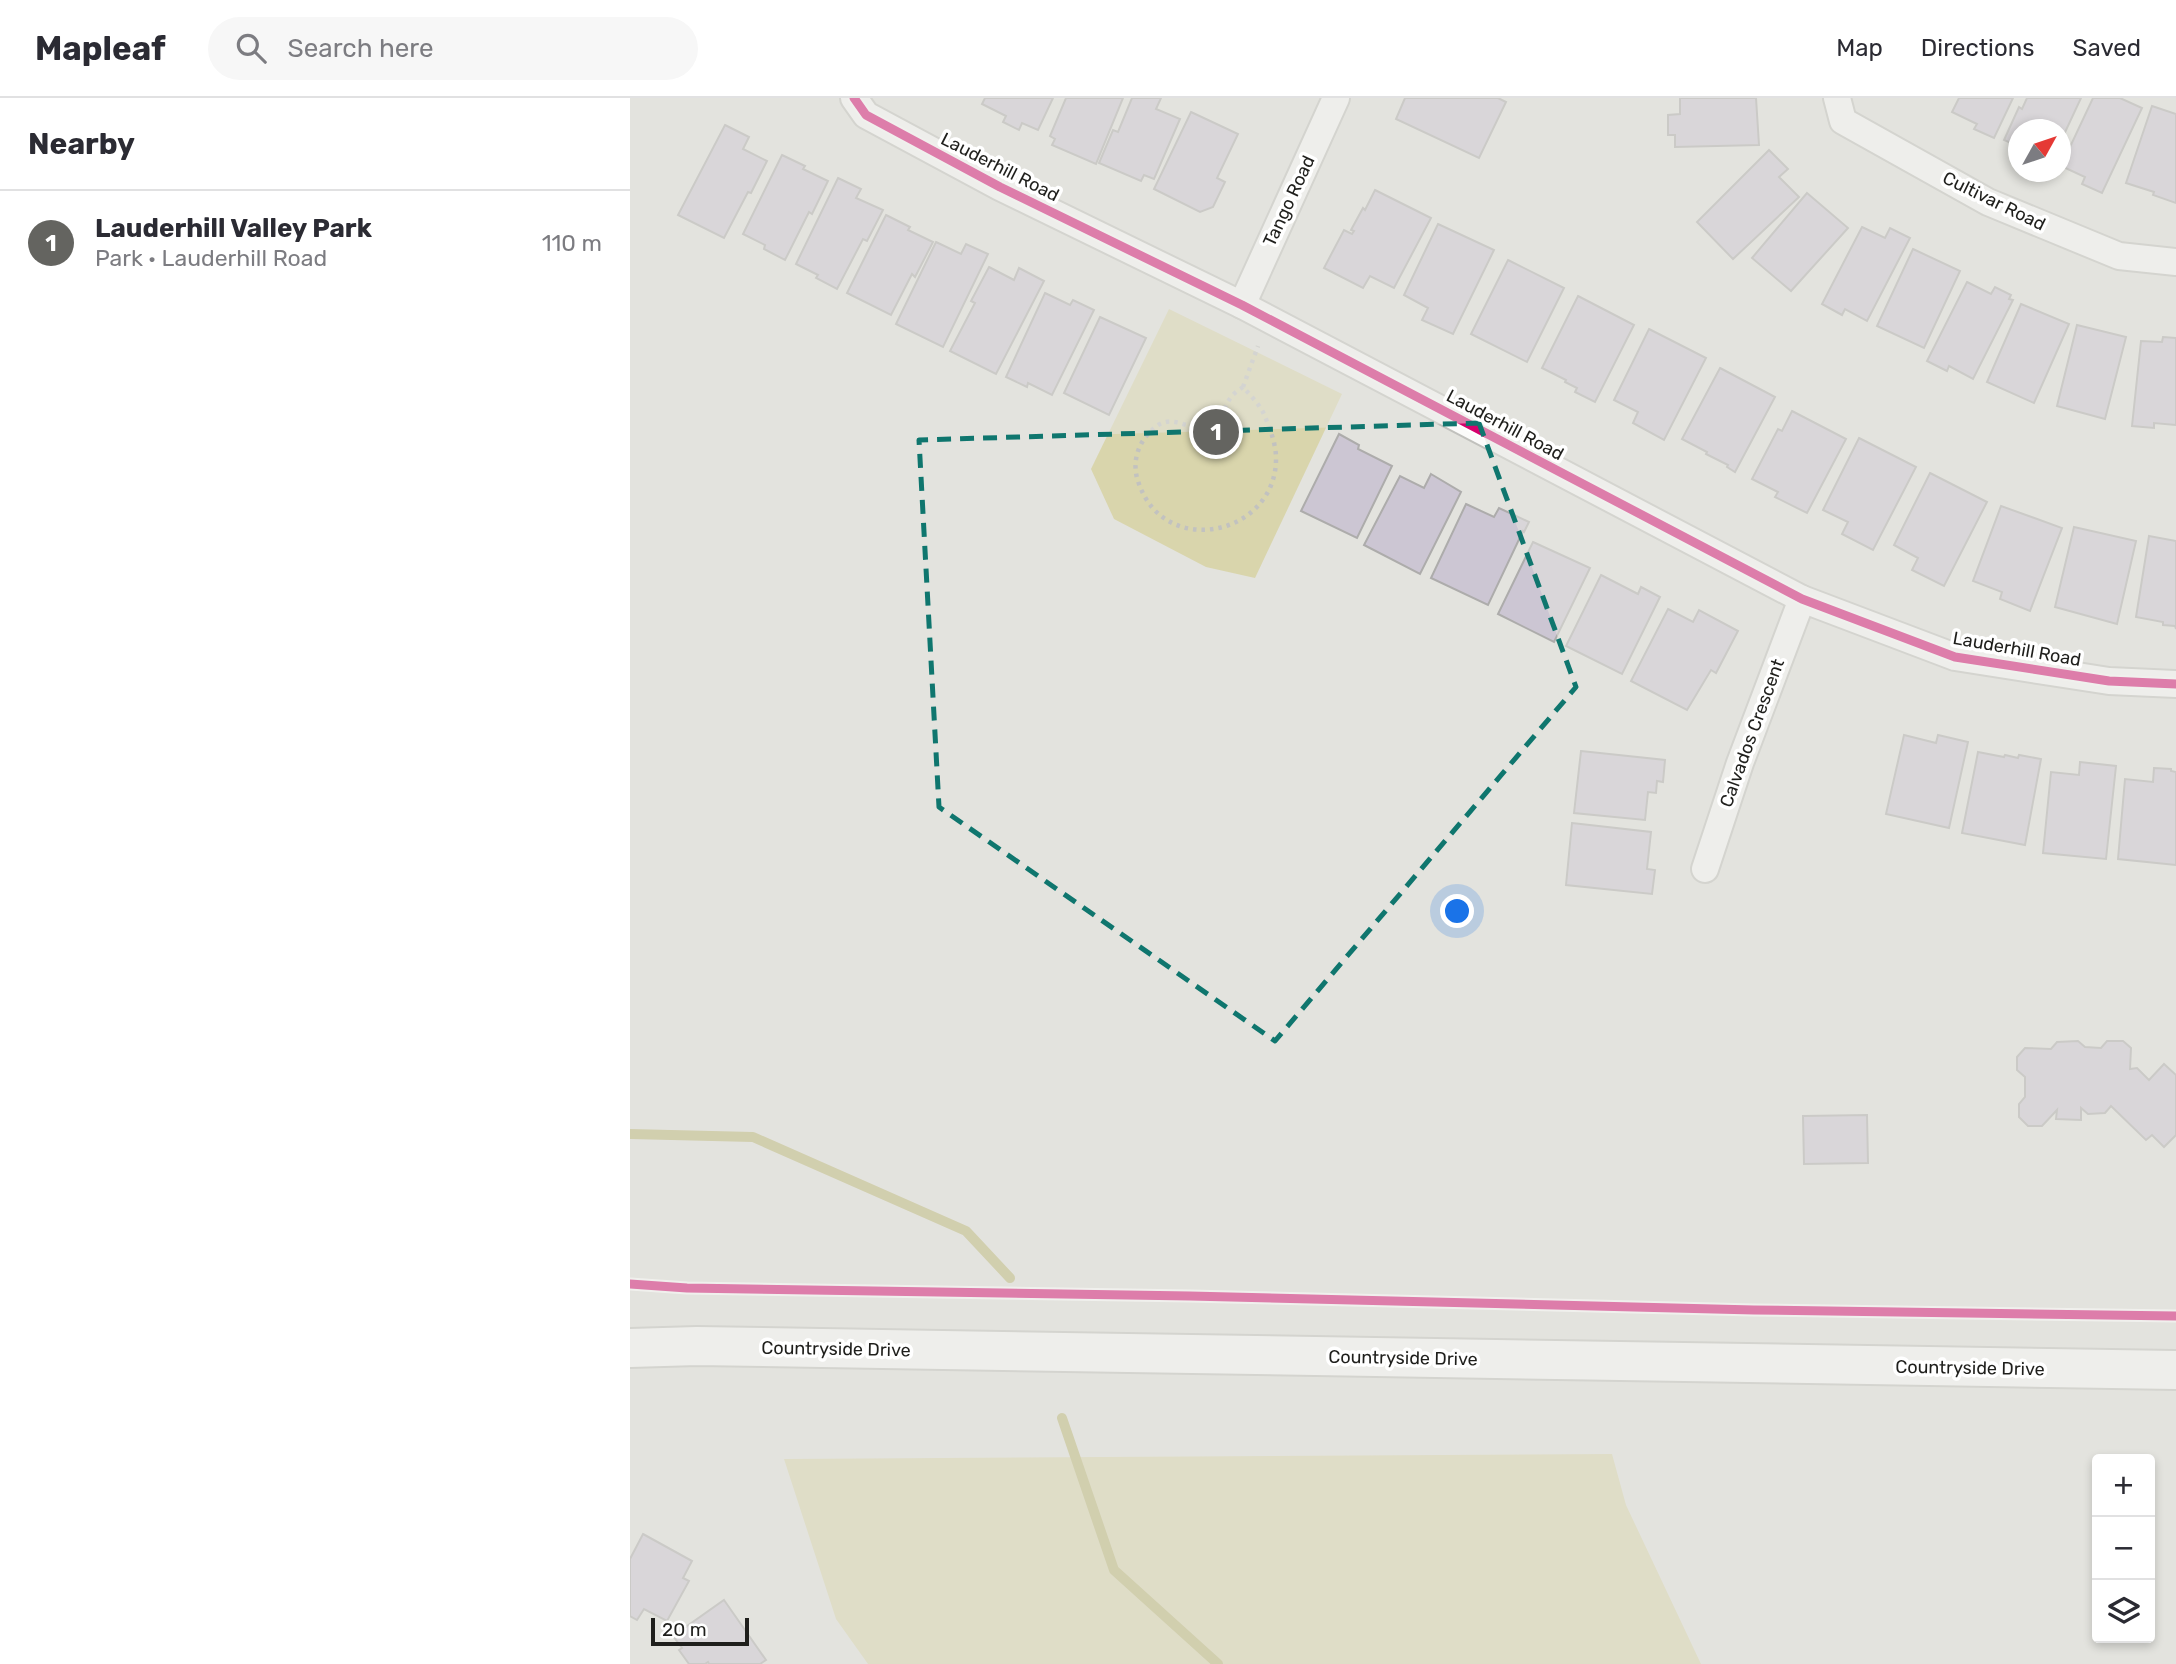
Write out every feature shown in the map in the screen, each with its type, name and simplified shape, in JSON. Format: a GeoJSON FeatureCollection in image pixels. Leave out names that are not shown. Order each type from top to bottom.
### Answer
{"type":"FeatureCollection","features":[{"type":"Feature","properties":{"kind":"main road","name":"Countryside Drive"},"geometry":{"type":"LineString","coordinates":[[630,1348],[697,1346],[2176,1370]]}},
{"type":"Feature","properties":{"kind":"street","name":"Lauderhill Road"},"geometry":{"type":"LineString","coordinates":[[854,98],[866,115],[1000,187],[1242,305],[1802,598],[1955,657],[2109,681],[2176,684]]}},
{"type":"Feature","properties":{"kind":"street","name":"Tango Road"},"geometry":{"type":"LineString","coordinates":[[1242,305],[1336,98]]}},
{"type":"Feature","properties":{"kind":"street","name":"Cultivar Road"},"geometry":{"type":"LineString","coordinates":[[1837,98],[1843,121],[1988,202],[2119,256],[2176,262]]}},
{"type":"Feature","properties":{"kind":"street","name":"Calvados Crescent"},"geometry":{"type":"LineString","coordinates":[[1705,869],[1740,763],[1802,598]]}},
{"type":"Feature","properties":{"kind":"path"},"geometry":{"type":"LineString","coordinates":[[1243,387],[1262,410],[1273,438],[1276,457],[1274,477],[1266,496],[1251,512],[1232,524],[1212,530],[1192,531],[1171,523],[1154,510],[1143,495],[1135,464],[1138,451],[1150,431],[1169,421],[1180,421],[1199,428],[1218,421],[1231,397],[1243,387],[1268,319]]}},
{"type":"Feature","properties":{"kind":"highlighted area"},"geometry":{"type":"Polygon","coordinates":[[[1479,423],[1576,687],[1275,1041],[939,807],[919,440],[1479,423]]]}},
{"type":"Feature","properties":{"kind":"shaded area"},"geometry":{"type":"Polygon","coordinates":[[[1169,309],[1342,394],[1255,578],[1206,567],[1114,519],[1091,469],[1169,309]]]}},
{"type":"Feature","properties":{"kind":"shaded area"},"geometry":{"type":"Polygon","coordinates":[[[1612,1454],[1626,1505],[1701,1664],[868,1664],[836,1619],[784,1459],[1612,1454]]]}},
{"type":"Feature","properties":{"kind":"building"},"geometry":{"type":"Polygon","coordinates":[[[985,98],[1053,98],[1038,130],[1022,123],[1019,130],[1003,122],[1006,116],[982,104],[985,98]]]}},
{"type":"Feature","properties":{"kind":"building"},"geometry":{"type":"Polygon","coordinates":[[[1066,98],[1123,98],[1096,164],[1052,145],[1055,139],[1050,136],[1066,98]]]}},
{"type":"Feature","properties":{"kind":"building"},"geometry":{"type":"Polygon","coordinates":[[[1132,98],[1161,98],[1156,109],[1180,119],[1154,179],[1144,175],[1141,181],[1099,163],[1113,130],[1118,132],[1132,98]]]}},
{"type":"Feature","properties":{"kind":"building"},"geometry":{"type":"Polygon","coordinates":[[[1405,98],[1498,98],[1506,102],[1479,158],[1396,119],[1405,98]]]}},
{"type":"Feature","properties":{"kind":"building"},"geometry":{"type":"Polygon","coordinates":[[[1680,98],[1756,98],[1759,145],[1675,147],[1675,135],[1668,135],[1668,115],[1680,114],[1680,98]]]}},
{"type":"Feature","properties":{"kind":"building"},"geometry":{"type":"Polygon","coordinates":[[[1959,98],[2013,98],[1994,138],[1974,129],[1977,124],[1952,112],[1959,98]]]}},
{"type":"Feature","properties":{"kind":"building"},"geometry":{"type":"Polygon","coordinates":[[[2027,98],[2081,98],[2071,119],[2014,119],[2019,107],[2022,109],[2027,98]]]}},
{"type":"Feature","properties":{"kind":"building"},"geometry":{"type":"Polygon","coordinates":[[[2093,98],[2120,98],[2142,108],[2102,193],[2082,184],[2085,177],[2071,171],[2071,145],[2093,98]]]}},
{"type":"Feature","properties":{"kind":"building"},"geometry":{"type":"Polygon","coordinates":[[[2152,106],[2176,114],[2176,203],[2126,183],[2152,106]]]}},
{"type":"Feature","properties":{"kind":"building"},"geometry":{"type":"Polygon","coordinates":[[[1191,112],[1238,134],[1217,178],[1225,182],[1213,207],[1200,212],[1154,189],[1191,112]]]}},
{"type":"Feature","properties":{"kind":"building"},"geometry":{"type":"Polygon","coordinates":[[[725,125],[749,137],[743,149],[767,161],[724,238],[678,215],[725,125]]]}},
{"type":"Feature","properties":{"kind":"building"},"geometry":{"type":"Polygon","coordinates":[[[1769,150],[1788,169],[1779,177],[1799,197],[1733,259],[1697,222],[1769,150]]]}},
{"type":"Feature","properties":{"kind":"building"},"geometry":{"type":"Polygon","coordinates":[[[782,155],[828,181],[785,260],[764,249],[765,245],[743,234],[782,155]]]}},
{"type":"Feature","properties":{"kind":"building"},"geometry":{"type":"Polygon","coordinates":[[[838,178],[861,189],[856,198],[883,210],[867,241],[863,239],[837,289],[796,264],[838,178]]]}},
{"type":"Feature","properties":{"kind":"building"},"geometry":{"type":"Polygon","coordinates":[[[1375,190],[1431,218],[1394,288],[1370,276],[1363,288],[1324,268],[1344,230],[1352,234],[1354,231],[1351,230],[1375,190]]]}},
{"type":"Feature","properties":{"kind":"building"},"geometry":{"type":"Polygon","coordinates":[[[1807,193],[1848,228],[1791,291],[1752,258],[1807,193]]]}},
{"type":"Feature","properties":{"kind":"building"},"geometry":{"type":"Polygon","coordinates":[[[886,215],[933,242],[915,277],[912,274],[891,315],[847,293],[886,215]]]}},
{"type":"Feature","properties":{"kind":"building"},"geometry":{"type":"Polygon","coordinates":[[[1438,224],[1494,250],[1453,334],[1422,320],[1428,308],[1404,295],[1438,224]]]}},
{"type":"Feature","properties":{"kind":"building"},"geometry":{"type":"Polygon","coordinates":[[[1862,227],[1885,238],[1890,228],[1910,238],[1867,321],[1845,309],[1842,315],[1822,304],[1862,227]]]}},
{"type":"Feature","properties":{"kind":"building"},"geometry":{"type":"Polygon","coordinates":[[[936,242],[961,254],[966,244],[988,254],[943,347],[896,324],[936,242]]]}},
{"type":"Feature","properties":{"kind":"building"},"geometry":{"type":"Polygon","coordinates":[[[1913,249],[1960,271],[1924,348],[1877,326],[1913,249]]]}},
{"type":"Feature","properties":{"kind":"building"},"geometry":{"type":"Polygon","coordinates":[[[1508,260],[1564,288],[1527,362],[1471,334],[1508,260]]]}},
{"type":"Feature","properties":{"kind":"building"},"geometry":{"type":"Polygon","coordinates":[[[989,267],[1014,280],[1019,268],[1044,281],[996,374],[950,351],[975,303],[971,301],[989,267]]]}},
{"type":"Feature","properties":{"kind":"building"},"geometry":{"type":"Polygon","coordinates":[[[1967,282],[1991,294],[1995,287],[2011,295],[2009,299],[2013,300],[1973,379],[1949,366],[1947,371],[1927,361],[1967,282]]]}},
{"type":"Feature","properties":{"kind":"building"},"geometry":{"type":"Polygon","coordinates":[[[1045,293],[1070,305],[1073,300],[1094,310],[1052,395],[1028,383],[1027,387],[1006,377],[1045,293]]]}},
{"type":"Feature","properties":{"kind":"building"},"geometry":{"type":"Polygon","coordinates":[[[1578,296],[1634,325],[1595,402],[1575,392],[1577,388],[1565,382],[1566,380],[1542,368],[1578,296]]]}},
{"type":"Feature","properties":{"kind":"building"},"geometry":{"type":"Polygon","coordinates":[[[2021,304],[2069,324],[2034,403],[1987,382],[2021,304]]]}},
{"type":"Feature","properties":{"kind":"building"},"geometry":{"type":"Polygon","coordinates":[[[1100,317],[1146,338],[1109,415],[1064,393],[1100,317]]]}},
{"type":"Feature","properties":{"kind":"building"},"geometry":{"type":"Polygon","coordinates":[[[2077,325],[2126,337],[2105,419],[2057,406],[2077,325]]]}},
{"type":"Feature","properties":{"kind":"building"},"geometry":{"type":"Polygon","coordinates":[[[1649,329],[1706,358],[1664,440],[1633,423],[1638,412],[1614,400],[1649,329]]]}},
{"type":"Feature","properties":{"kind":"building"},"geometry":{"type":"Polygon","coordinates":[[[2163,337],[2176,338],[2176,425],[2154,423],[2154,428],[2132,426],[2141,341],[2162,342],[2163,337]]]}},
{"type":"Feature","properties":{"kind":"building"},"geometry":{"type":"Polygon","coordinates":[[[1720,368],[1775,397],[1735,472],[1727,467],[1728,465],[1682,439],[1720,368]]]}},
{"type":"Feature","properties":{"kind":"building"},"geometry":{"type":"Polygon","coordinates":[[[1792,411],[1846,439],[1807,513],[1775,497],[1778,492],[1752,479],[1778,429],[1782,431],[1792,411]]]}},
{"type":"Feature","properties":{"kind":"building"},"geometry":{"type":"Polygon","coordinates":[[[1339,434],[1359,445],[1358,449],[1392,466],[1357,538],[1301,511],[1339,434]]]}},
{"type":"Feature","properties":{"kind":"building"},"geometry":{"type":"Polygon","coordinates":[[[1859,438],[1916,467],[1873,550],[1842,534],[1848,522],[1823,510],[1859,438]]]}},
{"type":"Feature","properties":{"kind":"building"},"geometry":{"type":"Polygon","coordinates":[[[1930,473],[1987,502],[1944,586],[1912,570],[1918,558],[1894,545],[1930,473]]]}},
{"type":"Feature","properties":{"kind":"building"},"geometry":{"type":"Polygon","coordinates":[[[1431,474],[1461,492],[1420,574],[1364,545],[1400,476],[1424,488],[1431,474]]]}},
{"type":"Feature","properties":{"kind":"building"},"geometry":{"type":"Polygon","coordinates":[[[1466,504],[1494,517],[1499,508],[1529,522],[1488,605],[1431,578],[1466,504]]]}},
{"type":"Feature","properties":{"kind":"building"},"geometry":{"type":"Polygon","coordinates":[[[2001,506],[2062,528],[2030,611],[2000,599],[2002,592],[1973,581],[2001,506]]]}},
{"type":"Feature","properties":{"kind":"building"},"geometry":{"type":"Polygon","coordinates":[[[2074,527],[2136,541],[2117,624],[2055,607],[2074,527]]]}},
{"type":"Feature","properties":{"kind":"building"},"geometry":{"type":"Polygon","coordinates":[[[2149,536],[2176,541],[2176,629],[2175,626],[2163,625],[2163,622],[2136,617],[2149,536]]]}},
{"type":"Feature","properties":{"kind":"building"},"geometry":{"type":"Polygon","coordinates":[[[1533,542],[1590,568],[1554,642],[1498,614],[1533,542]]]}},
{"type":"Feature","properties":{"kind":"building"},"geometry":{"type":"Polygon","coordinates":[[[1601,575],[1638,594],[1641,587],[1660,597],[1622,674],[1566,646],[1601,575]]]}},
{"type":"Feature","properties":{"kind":"building"},"geometry":{"type":"Polygon","coordinates":[[[1668,609],[1693,622],[1699,610],[1738,631],[1716,673],[1711,670],[1687,710],[1631,681],[1668,609]]]}},
{"type":"Feature","properties":{"kind":"building"},"geometry":{"type":"Polygon","coordinates":[[[1904,735],[1936,743],[1938,735],[1968,742],[1949,828],[1886,814],[1904,735]]]}},
{"type":"Feature","properties":{"kind":"building"},"geometry":{"type":"Polygon","coordinates":[[[1581,751],[1665,760],[1663,782],[1657,781],[1656,793],[1648,792],[1645,820],[1574,813],[1581,751]]]}},
{"type":"Feature","properties":{"kind":"building"},"geometry":{"type":"Polygon","coordinates":[[[1978,752],[2041,759],[2025,845],[1962,833],[1978,752]]]}},
{"type":"Feature","properties":{"kind":"building"},"geometry":{"type":"Polygon","coordinates":[[[2080,762],[2116,766],[2106,859],[2043,853],[2051,772],[2079,775],[2080,762]]]}},
{"type":"Feature","properties":{"kind":"building"},"geometry":{"type":"Polygon","coordinates":[[[2154,768],[2176,772],[2176,865],[2118,859],[2125,779],[2153,782],[2154,768]]]}},
{"type":"Feature","properties":{"kind":"building"},"geometry":{"type":"Polygon","coordinates":[[[1572,823],[1651,832],[1647,869],[1655,870],[1652,894],[1566,885],[1572,823]]]}},
{"type":"Feature","properties":{"kind":"building"},"geometry":{"type":"Polygon","coordinates":[[[2078,1041],[2085,1047],[2101,1048],[2107,1041],[2123,1041],[2131,1048],[2130,1069],[2137,1068],[2149,1080],[2164,1064],[2176,1075],[2176,1135],[2164,1147],[2152,1135],[2146,1140],[2111,1106],[2105,1113],[2088,1114],[2081,1108],[2081,1120],[2056,1119],[2057,1110],[2042,1126],[2028,1126],[2019,1117],[2019,1104],[2025,1097],[2025,1077],[2017,1070],[2017,1057],[2025,1048],[2051,1049],[2057,1042],[2078,1041]]]}},
{"type":"Feature","properties":{"kind":"building"},"geometry":{"type":"Polygon","coordinates":[[[1867,1115],[1868,1163],[1804,1164],[1803,1116],[1867,1115]]]}},
{"type":"Feature","properties":{"kind":"building"},"geometry":{"type":"Polygon","coordinates":[[[643,1534],[692,1561],[683,1578],[689,1581],[667,1621],[644,1609],[637,1620],[630,1616],[630,1559],[643,1534]]]}},
{"type":"Feature","properties":{"kind":"building"},"geometry":{"type":"Polygon","coordinates":[[[724,1600],[766,1660],[760,1664],[689,1664],[679,1650],[682,1648],[673,1636],[724,1600]]]}},
{"type":"Feature","properties":{"kind":"waterway"},"geometry":{"type":"LineString","coordinates":[[630,1134],[753,1137],[966,1231],[1010,1278]]}},
{"type":"Feature","properties":{"kind":"waterway"},"geometry":{"type":"LineString","coordinates":[[1062,1418],[1114,1570],[1218,1664]]}},
{"type":"Feature","properties":{"kind":"cycle path"},"geometry":{"type":"LineString","coordinates":[[854,98],[866,115],[1000,187],[1242,305],[1802,599],[1955,657],[2109,681],[2176,684]]}},
{"type":"Feature","properties":{"kind":"cycle path"},"geometry":{"type":"LineString","coordinates":[[630,1284],[687,1288],[2176,1316]]}},
{"type":"Feature","properties":{"kind":"place","name":"Lauderhill Valley Park"},"geometry":{"type":"Point","coordinates":[1216,432]}}]}
